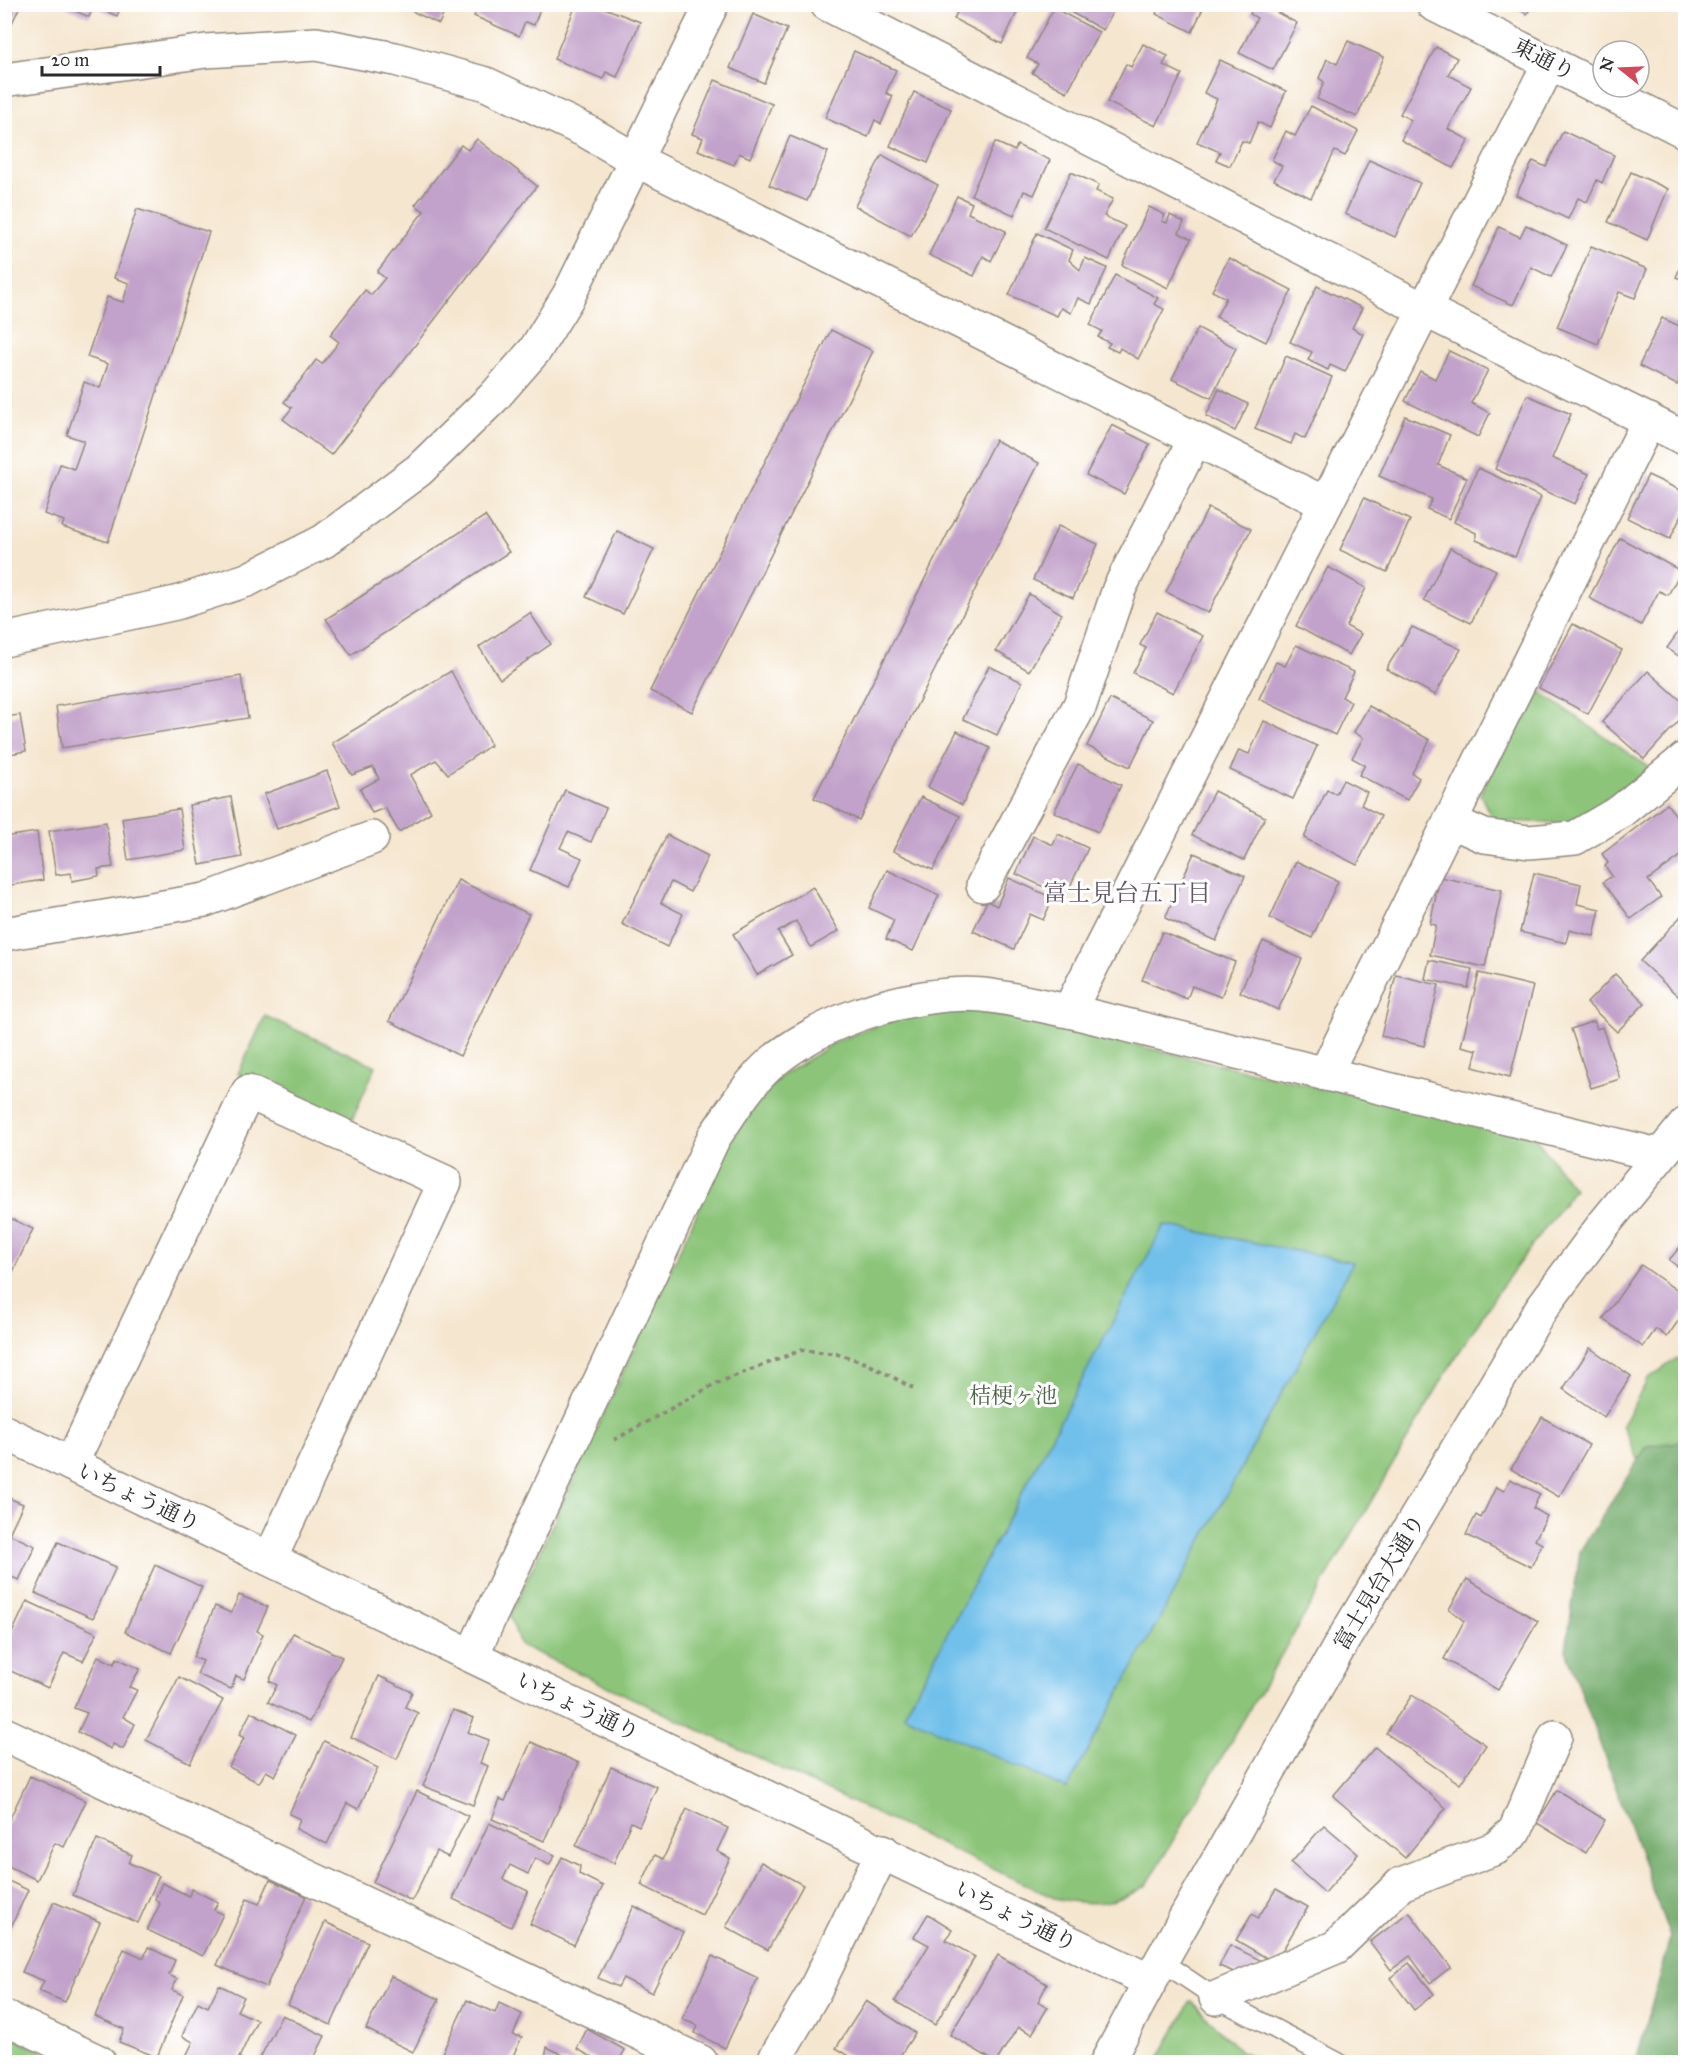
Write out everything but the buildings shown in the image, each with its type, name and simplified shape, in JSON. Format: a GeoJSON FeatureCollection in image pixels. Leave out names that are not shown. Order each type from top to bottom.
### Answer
{"type":"FeatureCollection","features":[{"type":"Feature","properties":{"kind":"street"},"geometry":{"type":"LineString","coordinates":[[4,640],[176,603],[247,580],[324,541],[419,470],[493,398],[535,350],[569,295],[712,4]]}},
{"type":"Feature","properties":{"kind":"street"},"geometry":{"type":"LineString","coordinates":[[826,4],[1425,310],[1686,439]]}},
{"type":"Feature","properties":{"kind":"street","name":"東通り"},"geometry":{"type":"LineString","coordinates":[[1433,4],[1686,132]]}},
{"type":"Feature","properties":{"kind":"street"},"geometry":{"type":"LineString","coordinates":[[4,80],[206,51],[316,44],[396,58],[486,84],[586,131],[636,160],[1326,504]]}},
{"type":"Feature","properties":{"kind":"street"},"geometry":{"type":"LineString","coordinates":[[1069,1011],[1550,62]]}},
{"type":"Feature","properties":{"kind":"street"},"geometry":{"type":"LineString","coordinates":[[1325,1074],[1648,420]]}},
{"type":"Feature","properties":{"kind":"street"},"geometry":{"type":"LineString","coordinates":[[983,885],[1080,705],[1119,589],[1195,439]]}},
{"type":"Feature","properties":{"kind":"street"},"geometry":{"type":"LineString","coordinates":[[1450,821],[1484,836],[1529,842],[1575,838],[1621,811],[1686,758]]}},
{"type":"Feature","properties":{"kind":"street"},"geometry":{"type":"LineString","coordinates":[[4,934],[205,900],[372,838]]}},
{"type":"Feature","properties":{"kind":"street"},"geometry":{"type":"LineString","coordinates":[[472,1655],[714,1137],[755,1079],[783,1055],[819,1031],[871,1009],[927,997],[983,995],[1069,1011],[1658,1155]]}},
{"type":"Feature","properties":{"kind":"street"},"geometry":{"type":"LineString","coordinates":[[70,1464],[248,1092],[445,1182],[270,1559]]}},
{"type":"Feature","properties":{"kind":"street","name":"富士見台大通り"},"geometry":{"type":"LineString","coordinates":[[1107,2062],[1342,1642],[1540,1309],[1658,1155],[1686,1124]]}},
{"type":"Feature","properties":{"kind":"street","name":"いちょう通り"},"geometry":{"type":"LineString","coordinates":[[4,1432],[884,1851],[1156,1971]]}},
{"type":"Feature","properties":{"kind":"street"},"geometry":{"type":"LineString","coordinates":[[4,1734],[701,2062]]}},
{"type":"Feature","properties":{"kind":"street"},"geometry":{"type":"LineString","coordinates":[[1215,1998],[1336,1947],[1401,1884],[1496,1848],[1515,1831],[1554,1737]]}},
{"type":"Feature","properties":{"kind":"street"},"geometry":{"type":"LineString","coordinates":[[773,2062],[813,1992],[884,1851]]}},
{"type":"Feature","properties":{"kind":"street"},"geometry":{"type":"LineString","coordinates":[[4,2017],[99,2062]]}},
{"type":"Feature","properties":{"kind":"lane"},"geometry":{"type":"LineString","coordinates":[[1156,1971],[1215,1998],[1338,2062]]}},
{"type":"Feature","properties":{"kind":"path"},"geometry":{"type":"LineString","coordinates":[[610,1442],[717,1383],[802,1350],[838,1354],[866,1363],[913,1388]]}},
{"type":"Feature","properties":{"kind":"green space"},"geometry":{"type":"Polygon","coordinates":[[[1533,687],[1650,768],[1609,800],[1566,823],[1493,821],[1480,794],[1533,687]]]}},
{"type":"Feature","properties":{"kind":"green space","name":"桔梗ヶ池"},"geometry":{"type":"Polygon","coordinates":[[[980,1010],[1534,1136],[1574,1189],[1499,1290],[1449,1368],[1147,1885],[1123,1897],[1102,1902],[1091,1903],[1054,1898],[520,1645],[510,1616],[727,1148],[754,1105],[781,1076],[839,1040],[895,1018],[980,1010]]]}},
{"type":"Feature","properties":{"kind":"green space"},"geometry":{"type":"Polygon","coordinates":[[[265,1016],[376,1066],[350,1124],[238,1074],[265,1016]]]}},
{"type":"Feature","properties":{"kind":"green space"},"geometry":{"type":"Polygon","coordinates":[[[1685,1353],[1685,1450],[1638,1459],[1622,1425],[1649,1378],[1685,1353]]]}},
{"type":"Feature","properties":{"kind":"green space"},"geometry":{"type":"Polygon","coordinates":[[[1685,1441],[1685,2062],[1636,2062],[1670,1937],[1566,1650],[1580,1551],[1647,1446],[1685,1441]]]}},
{"type":"Feature","properties":{"kind":"green space"},"geometry":{"type":"Polygon","coordinates":[[[1191,2001],[1240,2051],[1267,2062],[1159,2062],[1159,2058],[1191,2001]]]}},
{"type":"Feature","properties":{"kind":"green space"},"geometry":{"type":"Polygon","coordinates":[[[5,2034],[64,2062],[5,2062],[5,2034]]]}},
{"type":"Feature","properties":{"kind":"water"},"geometry":{"type":"Polygon","coordinates":[[[1164,1225],[1353,1262],[1067,1789],[904,1715],[1164,1225]]]}},
{"type":"Feature","properties":{"kind":"district","name":"富士見台五丁目"},"geometry":{"type":"Point","coordinates":[1127,893]}}]}
